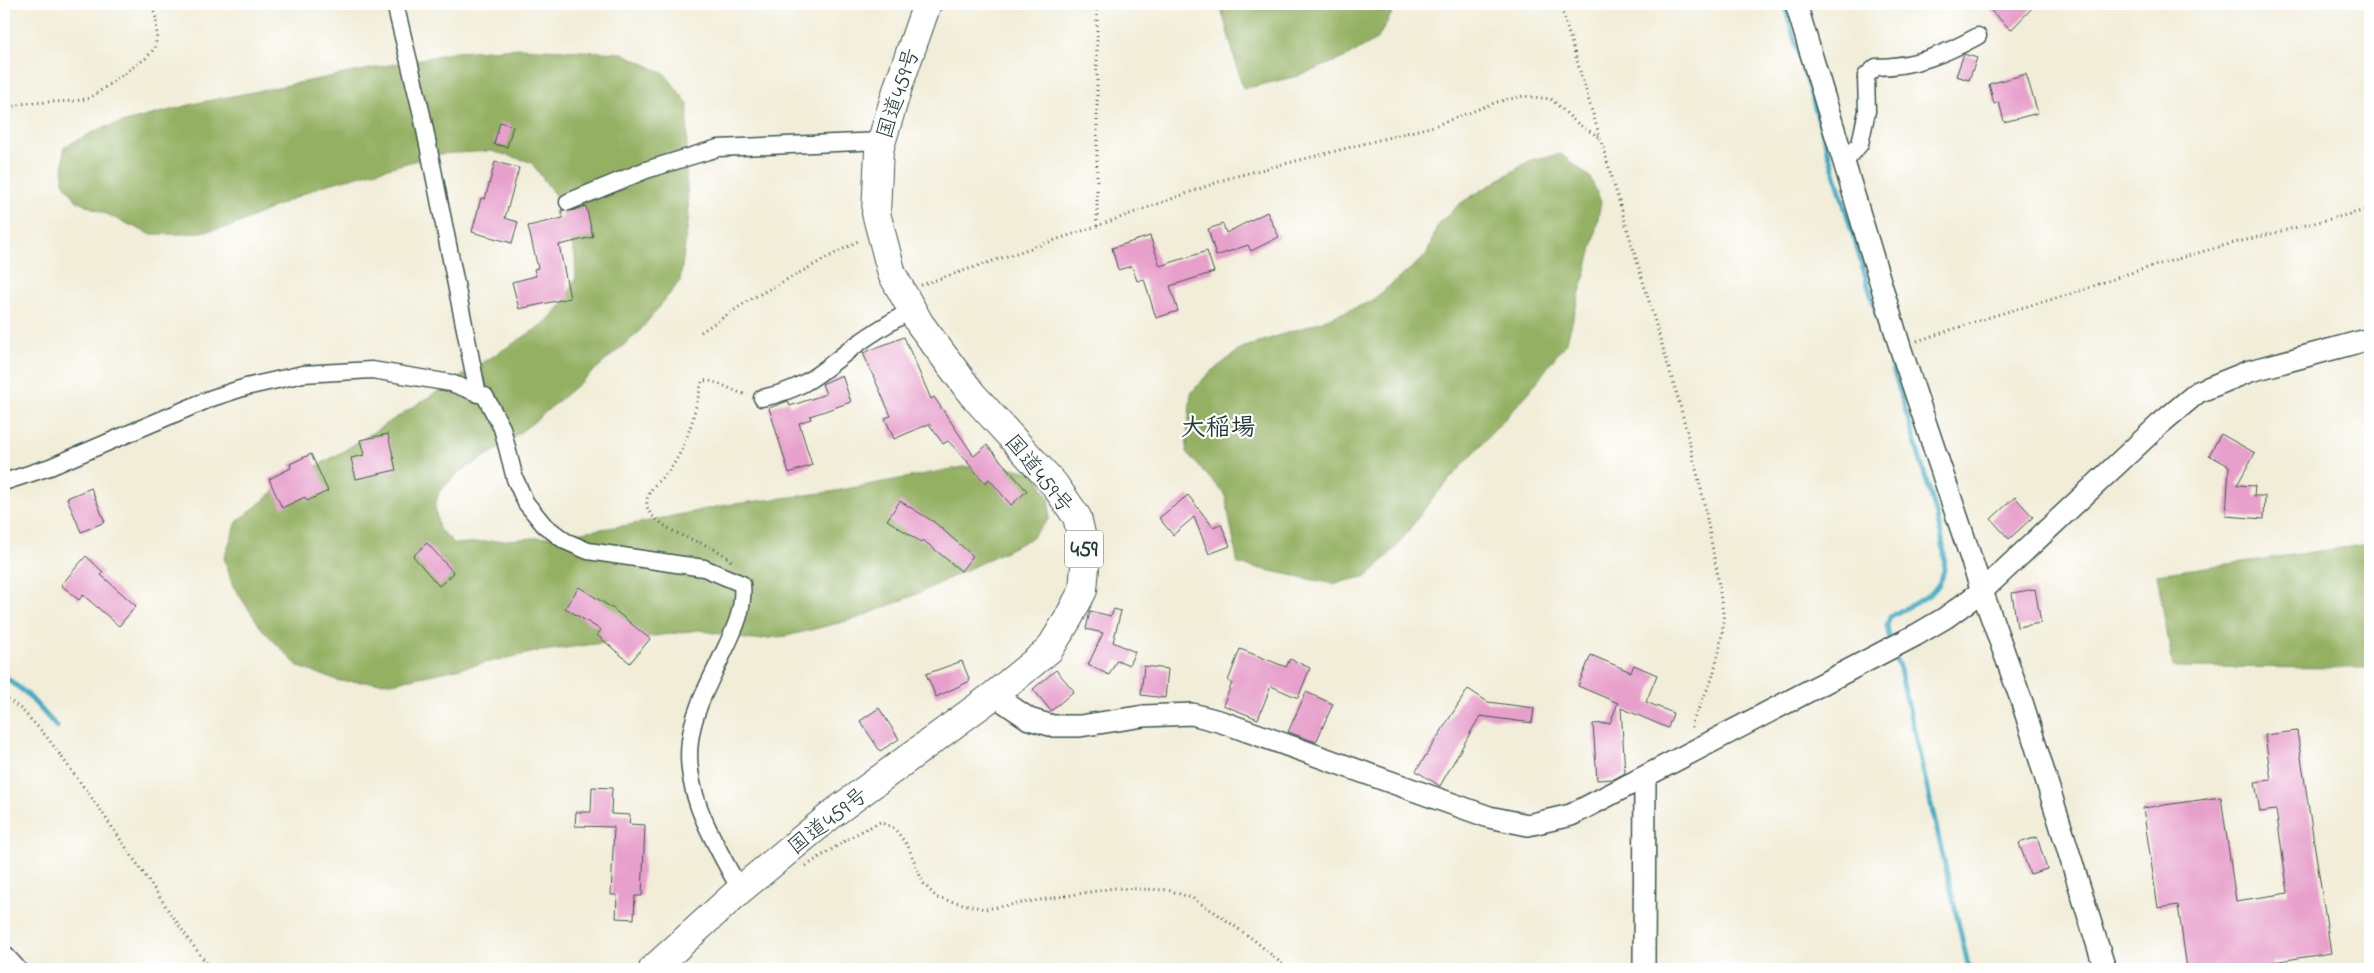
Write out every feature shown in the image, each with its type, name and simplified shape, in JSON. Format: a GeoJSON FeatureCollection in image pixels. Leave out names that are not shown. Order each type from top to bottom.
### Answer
{"type":"FeatureCollection","features":[{"type":"Feature","properties":{"kind":"highway","name":"国道459号"},"geometry":{"type":"LineString","coordinates":[[653,969],[740,890],[835,812],[994,695],[1049,650],[1083,590],[1086,555],[1076,517],[1054,484],[972,394],[920,324],[892,274],[876,213],[879,150],[898,86],[926,4]]}},
{"type":"Feature","properties":{"kind":"street"},"geometry":{"type":"LineString","coordinates":[[396,4],[422,115],[478,394]]}},
{"type":"Feature","properties":{"kind":"street"},"geometry":{"type":"LineString","coordinates":[[1796,4],[1900,347],[1982,591],[2023,705],[2106,969]]}},
{"type":"Feature","properties":{"kind":"street"},"geometry":{"type":"LineString","coordinates":[[1844,162],[1860,144],[1867,111],[1866,76],[1876,67],[1898,67],[1945,54],[1978,36]]}},
{"type":"Feature","properties":{"kind":"street"},"geometry":{"type":"LineString","coordinates":[[568,202],[646,170],[718,148],[882,141]]}},
{"type":"Feature","properties":{"kind":"street"},"geometry":{"type":"LineString","coordinates":[[762,398],[786,394],[807,382],[878,329],[907,301]]}},
{"type":"Feature","properties":{"kind":"street"},"geometry":{"type":"LineString","coordinates":[[994,695],[1029,719],[1053,726],[1080,726],[1144,716],[1192,714],[1222,722],[1489,817],[1528,825],[1571,815],[1645,778],[1945,618],[1982,591],[2160,424],[2198,392],[2250,371],[2370,340]]}},
{"type":"Feature","properties":{"kind":"street"},"geometry":{"type":"LineString","coordinates":[[4,482],[50,467],[212,398],[281,378],[304,374],[372,370],[451,383],[485,396],[502,428],[515,479],[526,503],[544,525],[566,541],[588,551],[704,568],[742,584],[744,598],[737,626],[702,698],[690,740],[689,770],[696,798],[706,824],[740,890]]}},
{"type":"Feature","properties":{"kind":"street"},"geometry":{"type":"LineString","coordinates":[[1644,969],[1645,778]]}},
{"type":"Feature","properties":{"kind":"street"},"geometry":{"type":"LineString","coordinates":[[4,957],[15,969]]}},
{"type":"Feature","properties":{"kind":"path"},"geometry":{"type":"LineString","coordinates":[[4,109],[26,103],[76,101],[90,98],[146,58],[155,48],[157,36],[156,18],[151,4]]}},
{"type":"Feature","properties":{"kind":"path"},"geometry":{"type":"LineString","coordinates":[[1097,4],[1097,226]]}},
{"type":"Feature","properties":{"kind":"path"},"geometry":{"type":"LineString","coordinates":[[1560,4],[1680,405],[1702,494],[1717,572],[1724,620],[1712,679],[1692,723],[1691,738],[1694,751]]}},
{"type":"Feature","properties":{"kind":"path"},"geometry":{"type":"LineString","coordinates":[[907,301],[1097,226],[1229,178],[1434,126],[1497,102],[1523,96],[1551,99],[1578,124],[1600,137]]}},
{"type":"Feature","properties":{"kind":"path"},"geometry":{"type":"LineString","coordinates":[[1900,347],[1996,315],[2071,294],[2127,274],[2218,247],[2370,209]]}},
{"type":"Feature","properties":{"kind":"path"},"geometry":{"type":"LineString","coordinates":[[700,332],[751,299],[880,228]]}},
{"type":"Feature","properties":{"kind":"path"},"geometry":{"type":"LineString","coordinates":[[742,584],[738,567],[721,551],[666,527],[650,513],[646,504],[651,488],[671,468],[685,444],[702,381],[711,380],[732,391],[762,398]]}},
{"type":"Feature","properties":{"kind":"path"},"geometry":{"type":"LineString","coordinates":[[4,696],[22,710],[47,737],[211,969]]}},
{"type":"Feature","properties":{"kind":"path"},"geometry":{"type":"LineString","coordinates":[[805,867],[851,837],[880,822],[894,828],[908,846],[923,883],[937,898],[985,909],[1114,888],[1168,890],[1192,898],[1216,913],[1254,940],[1288,969]]}},
{"type":"Feature","properties":{"kind":"green space"},"geometry":{"type":"Polygon","coordinates":[[[1220,4],[1397,4],[1378,38],[1344,58],[1298,76],[1243,89],[1220,4]]]}},
{"type":"Feature","properties":{"kind":"green space"},"geometry":{"type":"Polygon","coordinates":[[[520,48],[622,53],[665,74],[688,104],[686,174],[689,216],[680,281],[638,333],[535,421],[498,449],[459,472],[439,492],[435,507],[439,529],[455,544],[547,537],[629,525],[726,505],[830,492],[963,467],[1005,466],[1036,474],[1050,501],[1049,519],[1030,539],[915,595],[858,618],[787,636],[751,640],[699,630],[535,652],[392,683],[340,681],[299,667],[262,629],[233,586],[224,558],[237,522],[278,488],[342,452],[544,324],[566,300],[576,277],[575,255],[560,202],[531,162],[491,151],[440,154],[321,186],[230,227],[187,234],[150,234],[77,201],[63,182],[64,147],[99,129],[197,103],[456,52],[520,48]]]}},
{"type":"Feature","properties":{"kind":"green space"},"geometry":{"type":"Polygon","coordinates":[[[1561,154],[1590,177],[1601,202],[1593,244],[1567,341],[1530,391],[1431,500],[1398,545],[1368,576],[1333,584],[1238,564],[1225,495],[1186,452],[1191,393],[1207,375],[1242,348],[1314,324],[1370,302],[1426,256],[1438,224],[1461,203],[1531,160],[1561,154]]]}},
{"type":"Feature","properties":{"kind":"green space"},"geometry":{"type":"Polygon","coordinates":[[[2370,544],[2370,668],[2173,667],[2157,574],[2370,544]]]}},
{"type":"Feature","properties":{"kind":"building"},"geometry":{"type":"Polygon","coordinates":[[[1984,4],[2036,4],[2011,30],[1984,4]]]}},
{"type":"Feature","properties":{"kind":"building"},"geometry":{"type":"Polygon","coordinates":[[[1964,54],[1977,58],[1969,80],[1956,76],[1964,54]]]}},
{"type":"Feature","properties":{"kind":"building"},"geometry":{"type":"Polygon","coordinates":[[[2026,74],[2038,113],[2004,122],[1999,102],[1994,104],[1989,84],[2026,74]]]}},
{"type":"Feature","properties":{"kind":"building"},"geometry":{"type":"Polygon","coordinates":[[[500,122],[513,126],[507,147],[494,144],[500,122]]]}},
{"type":"Feature","properties":{"kind":"building"},"geometry":{"type":"Polygon","coordinates":[[[495,162],[519,168],[505,218],[518,222],[512,243],[472,232],[481,198],[485,199],[495,162]]]}},
{"type":"Feature","properties":{"kind":"building"},"geometry":{"type":"Polygon","coordinates":[[[586,206],[593,237],[559,245],[570,298],[519,309],[512,282],[536,276],[534,269],[538,268],[528,226],[563,218],[561,210],[571,211],[586,206]]]}},
{"type":"Feature","properties":{"kind":"building"},"geometry":{"type":"Polygon","coordinates":[[[1267,212],[1279,237],[1251,251],[1248,245],[1216,256],[1208,229],[1223,224],[1226,233],[1267,212]]]}},
{"type":"Feature","properties":{"kind":"building"},"geometry":{"type":"Polygon","coordinates":[[[1150,236],[1160,266],[1207,251],[1214,272],[1170,286],[1178,311],[1156,318],[1144,279],[1137,281],[1132,266],[1118,270],[1112,248],[1150,236]]]}},
{"type":"Feature","properties":{"kind":"building"},"geometry":{"type":"Polygon","coordinates":[[[904,337],[931,399],[934,397],[974,456],[987,445],[1027,491],[1011,505],[989,479],[985,483],[948,441],[943,444],[929,424],[894,439],[885,418],[891,416],[863,353],[904,337]]]}},
{"type":"Feature","properties":{"kind":"building"},"geometry":{"type":"Polygon","coordinates":[[[842,375],[851,402],[810,416],[811,419],[799,423],[812,465],[789,473],[769,408],[788,401],[790,406],[826,394],[822,384],[842,375]]]}},
{"type":"Feature","properties":{"kind":"building"},"geometry":{"type":"Polygon","coordinates":[[[388,434],[396,470],[356,479],[351,458],[364,455],[360,440],[388,434]]]}},
{"type":"Feature","properties":{"kind":"building"},"geometry":{"type":"Polygon","coordinates":[[[2221,434],[2255,453],[2237,485],[2255,486],[2254,496],[2265,496],[2264,519],[2226,516],[2229,466],[2209,455],[2221,434]]]}},
{"type":"Feature","properties":{"kind":"building"},"geometry":{"type":"Polygon","coordinates":[[[311,454],[328,491],[307,501],[305,497],[282,508],[269,479],[291,468],[290,464],[311,454]]]}},
{"type":"Feature","properties":{"kind":"building"},"geometry":{"type":"Polygon","coordinates":[[[91,488],[105,522],[81,532],[67,498],[91,488]]]}},
{"type":"Feature","properties":{"kind":"building"},"geometry":{"type":"Polygon","coordinates":[[[1188,495],[1213,527],[1221,524],[1230,546],[1209,554],[1194,517],[1173,535],[1159,518],[1188,495]]]}},
{"type":"Feature","properties":{"kind":"building"},"geometry":{"type":"Polygon","coordinates":[[[2015,497],[2033,517],[2009,539],[1991,519],[2015,497]]]}},
{"type":"Feature","properties":{"kind":"building"},"geometry":{"type":"Polygon","coordinates":[[[900,501],[934,522],[973,556],[961,571],[923,540],[921,542],[887,520],[900,501]]]}},
{"type":"Feature","properties":{"kind":"building"},"geometry":{"type":"Polygon","coordinates":[[[427,543],[454,573],[439,586],[413,556],[427,543]]]}},
{"type":"Feature","properties":{"kind":"building"},"geometry":{"type":"Polygon","coordinates":[[[86,556],[103,572],[101,575],[136,606],[119,626],[83,595],[79,600],[61,585],[86,556]]]}},
{"type":"Feature","properties":{"kind":"building"},"geometry":{"type":"Polygon","coordinates":[[[579,587],[612,608],[650,639],[630,663],[597,635],[601,630],[565,608],[579,587]]]}},
{"type":"Feature","properties":{"kind":"building"},"geometry":{"type":"Polygon","coordinates":[[[2035,589],[2041,623],[2017,627],[2012,593],[2035,589]]]}},
{"type":"Feature","properties":{"kind":"building"},"geometry":{"type":"Polygon","coordinates":[[[1114,609],[1121,611],[1113,642],[1135,652],[1129,665],[1117,660],[1109,675],[1088,665],[1103,633],[1086,629],[1090,611],[1111,616],[1114,609]]]}},
{"type":"Feature","properties":{"kind":"building"},"geometry":{"type":"Polygon","coordinates":[[[1240,649],[1286,667],[1290,659],[1310,668],[1298,698],[1271,686],[1258,719],[1223,705],[1232,683],[1228,681],[1240,649]]]}},
{"type":"Feature","properties":{"kind":"building"},"geometry":{"type":"Polygon","coordinates":[[[1591,655],[1631,672],[1634,665],[1657,675],[1646,702],[1673,713],[1668,728],[1621,708],[1625,773],[1614,779],[1597,780],[1593,724],[1610,723],[1618,703],[1578,686],[1591,655]]]}},
{"type":"Feature","properties":{"kind":"building"},"geometry":{"type":"Polygon","coordinates":[[[962,661],[970,681],[936,697],[926,674],[962,661]]]}},
{"type":"Feature","properties":{"kind":"building"},"geometry":{"type":"Polygon","coordinates":[[[1144,666],[1168,669],[1165,698],[1141,695],[1144,666]]]}},
{"type":"Feature","properties":{"kind":"building"},"geometry":{"type":"Polygon","coordinates":[[[1056,670],[1074,691],[1051,711],[1033,689],[1056,670]]]}},
{"type":"Feature","properties":{"kind":"building"},"geometry":{"type":"Polygon","coordinates":[[[1468,689],[1488,702],[1534,708],[1532,723],[1480,716],[1440,786],[1416,771],[1468,689]]]}},
{"type":"Feature","properties":{"kind":"building"},"geometry":{"type":"Polygon","coordinates":[[[1306,692],[1333,704],[1316,742],[1288,732],[1306,692]]]}},
{"type":"Feature","properties":{"kind":"building"},"geometry":{"type":"Polygon","coordinates":[[[879,708],[899,739],[880,751],[860,721],[879,708]]]}},
{"type":"Feature","properties":{"kind":"building"},"geometry":{"type":"Polygon","coordinates":[[[2297,731],[2331,953],[2273,962],[2274,969],[2187,969],[2178,905],[2158,908],[2143,808],[2221,797],[2236,901],[2288,893],[2276,810],[2260,812],[2255,782],[2271,780],[2265,735],[2297,731]]]}},
{"type":"Feature","properties":{"kind":"building"},"geometry":{"type":"Polygon","coordinates":[[[592,787],[612,788],[611,814],[630,815],[629,824],[645,825],[642,896],[635,896],[634,919],[616,918],[617,895],[611,895],[614,827],[575,826],[576,812],[591,812],[592,787]]]}},
{"type":"Feature","properties":{"kind":"building"},"geometry":{"type":"Polygon","coordinates":[[[2037,837],[2047,869],[2030,874],[2019,843],[2037,837]]]}},
{"type":"Feature","properties":{"kind":"waterway"},"geometry":{"type":"LineString","coordinates":[[1784,4],[1936,512],[1943,544],[1943,576],[1938,585],[1926,597],[1890,617],[1887,625],[1890,643]]}},
{"type":"Feature","properties":{"kind":"waterway"},"geometry":{"type":"LineString","coordinates":[[1893,651],[1900,670],[1969,969]]}},
{"type":"Feature","properties":{"kind":"waterway"},"geometry":{"type":"LineString","coordinates":[[4,676],[27,694],[57,727]]}},
{"type":"Feature","properties":{"kind":"district","name":"大稲場"},"geometry":{"type":"Point","coordinates":[1218,426]}}]}
